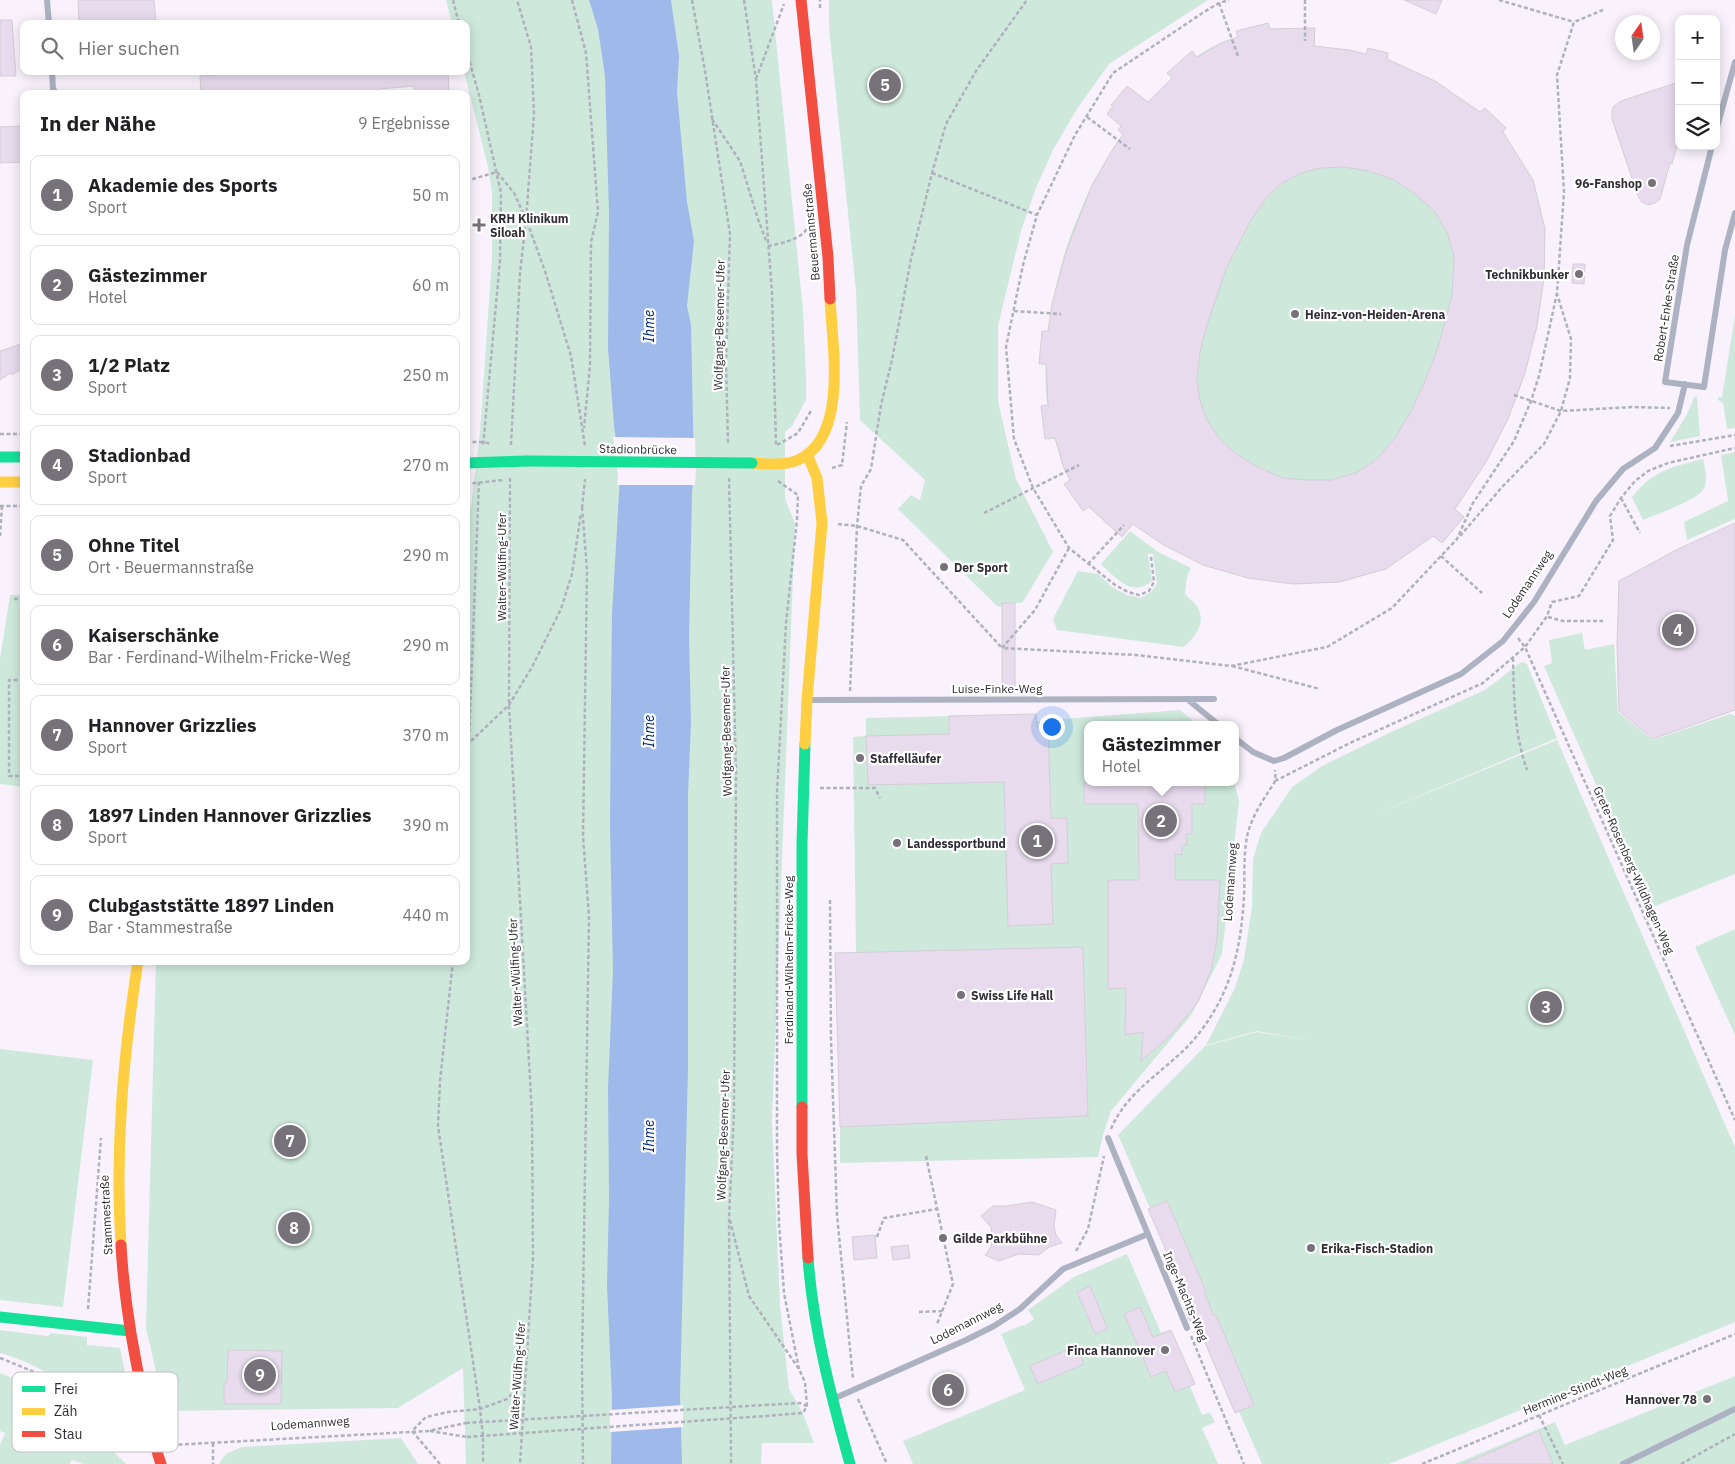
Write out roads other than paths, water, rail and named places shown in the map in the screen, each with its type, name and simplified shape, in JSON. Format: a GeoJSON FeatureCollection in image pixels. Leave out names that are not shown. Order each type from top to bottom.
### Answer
{"type":"FeatureCollection","features":[{"type":"Feature","properties":{"kind":"street","name":"Beuermannstraße"},"geometry":{"type":"LineString","coordinates":[[801,0],[828,257],[834,377],[833,403],[830,418],[824,434],[807,454]]}},
{"type":"Feature","properties":{"kind":"street","name":"Stadionbrücke"},"geometry":{"type":"LineString","coordinates":[[470,462],[777,464],[797,460],[807,454]]}},
{"type":"Feature","properties":{"kind":"street","name":"Ferdinand-Wilhelm-Fricke-Weg"},"geometry":{"type":"LineString","coordinates":[[807,454],[817,478],[822,523],[807,700],[803,788],[801,900],[802,1154],[809,1276],[818,1338],[832,1400],[850,1464]]}},
{"type":"Feature","properties":{"kind":"street"},"geometry":{"type":"LineString","coordinates":[[0,457],[20,457]]}},
{"type":"Feature","properties":{"kind":"street"},"geometry":{"type":"LineString","coordinates":[[0,482],[20,482]]}},
{"type":"Feature","properties":{"kind":"street","name":"Stammestraße"},"geometry":{"type":"LineString","coordinates":[[137,965],[126,1038],[120,1116],[118,1181],[122,1256],[130,1331],[139,1372]]}},
{"type":"Feature","properties":{"kind":"street"},"geometry":{"type":"LineString","coordinates":[[0,1317],[130,1331]]}},
{"type":"Feature","properties":{"kind":"street","name":"Stammestraße"},"geometry":{"type":"LineString","coordinates":[[157,1452],[161,1464]]}},
{"type":"Feature","properties":{"kind":"lane"},"geometry":{"type":"LineString","coordinates":[[47,0],[49,20]]}},
{"type":"Feature","properties":{"kind":"lane"},"geometry":{"type":"LineString","coordinates":[[1720,116],[1734,62]]}},
{"type":"Feature","properties":{"kind":"lane"},"geometry":{"type":"LineString","coordinates":[[52,75],[54,90]]}},
{"type":"Feature","properties":{"kind":"lane","name":"Robert-Enke-Straße"},"geometry":{"type":"LineString","coordinates":[[1711,150],[1687,245],[1665,382],[1704,387],[1725,250],[1735,213]]}},
{"type":"Feature","properties":{"kind":"lane","name":"Lodemannweg"},"geometry":{"type":"LineString","coordinates":[[1239,741],[1253,752],[1274,761],[1284,758],[1337,730],[1461,674],[1503,641],[1534,602],[1596,501],[1623,469],[1655,448],[1679,409],[1685,384]]}},
{"type":"Feature","properties":{"kind":"lane"},"geometry":{"type":"LineString","coordinates":[[1187,699],[1214,721]]}},
{"type":"Feature","properties":{"kind":"lane","name":"Luise-Finke-Weg"},"geometry":{"type":"LineString","coordinates":[[807,700],[1214,699]]}},
{"type":"Feature","properties":{"kind":"lane","name":"Inge-Machts-Weg"},"geometry":{"type":"LineString","coordinates":[[1108,1138],[1187,1328]]}},
{"type":"Feature","properties":{"kind":"lane","name":"Lodemannweg"},"geometry":{"type":"LineString","coordinates":[[832,1400],[994,1326],[1020,1309],[1063,1269],[1148,1234]]}},
{"type":"Feature","properties":{"kind":"lane"},"geometry":{"type":"LineString","coordinates":[[1623,1464],[1735,1409]]}},
{"type":"Feature","properties":{"kind":"water","name":"Ihme"},"geometry":{"type":"Polygon","coordinates":[[[589,0],[671,0],[679,56],[677,92],[687,202],[694,241],[687,306],[691,325],[694,469],[689,638],[691,722],[688,795],[688,1068],[680,1395],[682,1464],[611,1464],[612,1398],[607,1285],[609,1199],[608,1088],[613,971],[610,827],[611,697],[612,614],[620,476],[608,348],[609,214],[605,76],[598,29],[589,0]]]}},
{"type":"Feature","properties":{"kind":"place","name":"Ohne Titel"},"geometry":{"type":"Point","coordinates":[885,85]}},
{"type":"Feature","properties":{"kind":"place","name":"96-Fanshop"},"geometry":{"type":"Point","coordinates":[1652,183]}},
{"type":"Feature","properties":{"kind":"place","name":"KRH Klinikum Siloah"},"geometry":{"type":"Point","coordinates":[479,225]}},
{"type":"Feature","properties":{"kind":"place","name":"Technikbunker"},"geometry":{"type":"Point","coordinates":[1579,274]}},
{"type":"Feature","properties":{"kind":"place","name":"Heinz-von-Heiden-Arena"},"geometry":{"type":"Point","coordinates":[1295,314]}},
{"type":"Feature","properties":{"kind":"place","name":"Der Sport"},"geometry":{"type":"Point","coordinates":[944,567]}},
{"type":"Feature","properties":{"kind":"place","name":"Stadionbad"},"geometry":{"type":"Point","coordinates":[1678,630]}},
{"type":"Feature","properties":{"kind":"place","name":"Staffelläufer"},"geometry":{"type":"Point","coordinates":[860,758]}},
{"type":"Feature","properties":{"kind":"place","name":"Gästezimmer"},"geometry":{"type":"Point","coordinates":[1161,821]}},
{"type":"Feature","properties":{"kind":"place","name":"Akademie des Sports"},"geometry":{"type":"Point","coordinates":[1037,841]}},
{"type":"Feature","properties":{"kind":"place","name":"Landessportbund"},"geometry":{"type":"Point","coordinates":[897,843]}},
{"type":"Feature","properties":{"kind":"place","name":"Swiss Life Hall"},"geometry":{"type":"Point","coordinates":[961,995]}},
{"type":"Feature","properties":{"kind":"place","name":"1/2 Platz"},"geometry":{"type":"Point","coordinates":[1546,1007]}},
{"type":"Feature","properties":{"kind":"place","name":"Hannover Grizzlies"},"geometry":{"type":"Point","coordinates":[290,1141]}},
{"type":"Feature","properties":{"kind":"place","name":"1897 Linden Hannover Grizzlies"},"geometry":{"type":"Point","coordinates":[294,1228]}},
{"type":"Feature","properties":{"kind":"place","name":"Gilde Parkbühne"},"geometry":{"type":"Point","coordinates":[943,1238]}},
{"type":"Feature","properties":{"kind":"place","name":"Erika-Fisch-Stadion"},"geometry":{"type":"Point","coordinates":[1311,1248]}},
{"type":"Feature","properties":{"kind":"place","name":"Finca Hannover"},"geometry":{"type":"Point","coordinates":[1165,1350]}},
{"type":"Feature","properties":{"kind":"place","name":"Clubgaststätte 1897 Linden"},"geometry":{"type":"Point","coordinates":[260,1375]}},
{"type":"Feature","properties":{"kind":"place","name":"Kaiserschänke"},"geometry":{"type":"Point","coordinates":[948,1390]}},
{"type":"Feature","properties":{"kind":"place","name":"Hannover 78"},"geometry":{"type":"Point","coordinates":[1707,1399]}}]}
